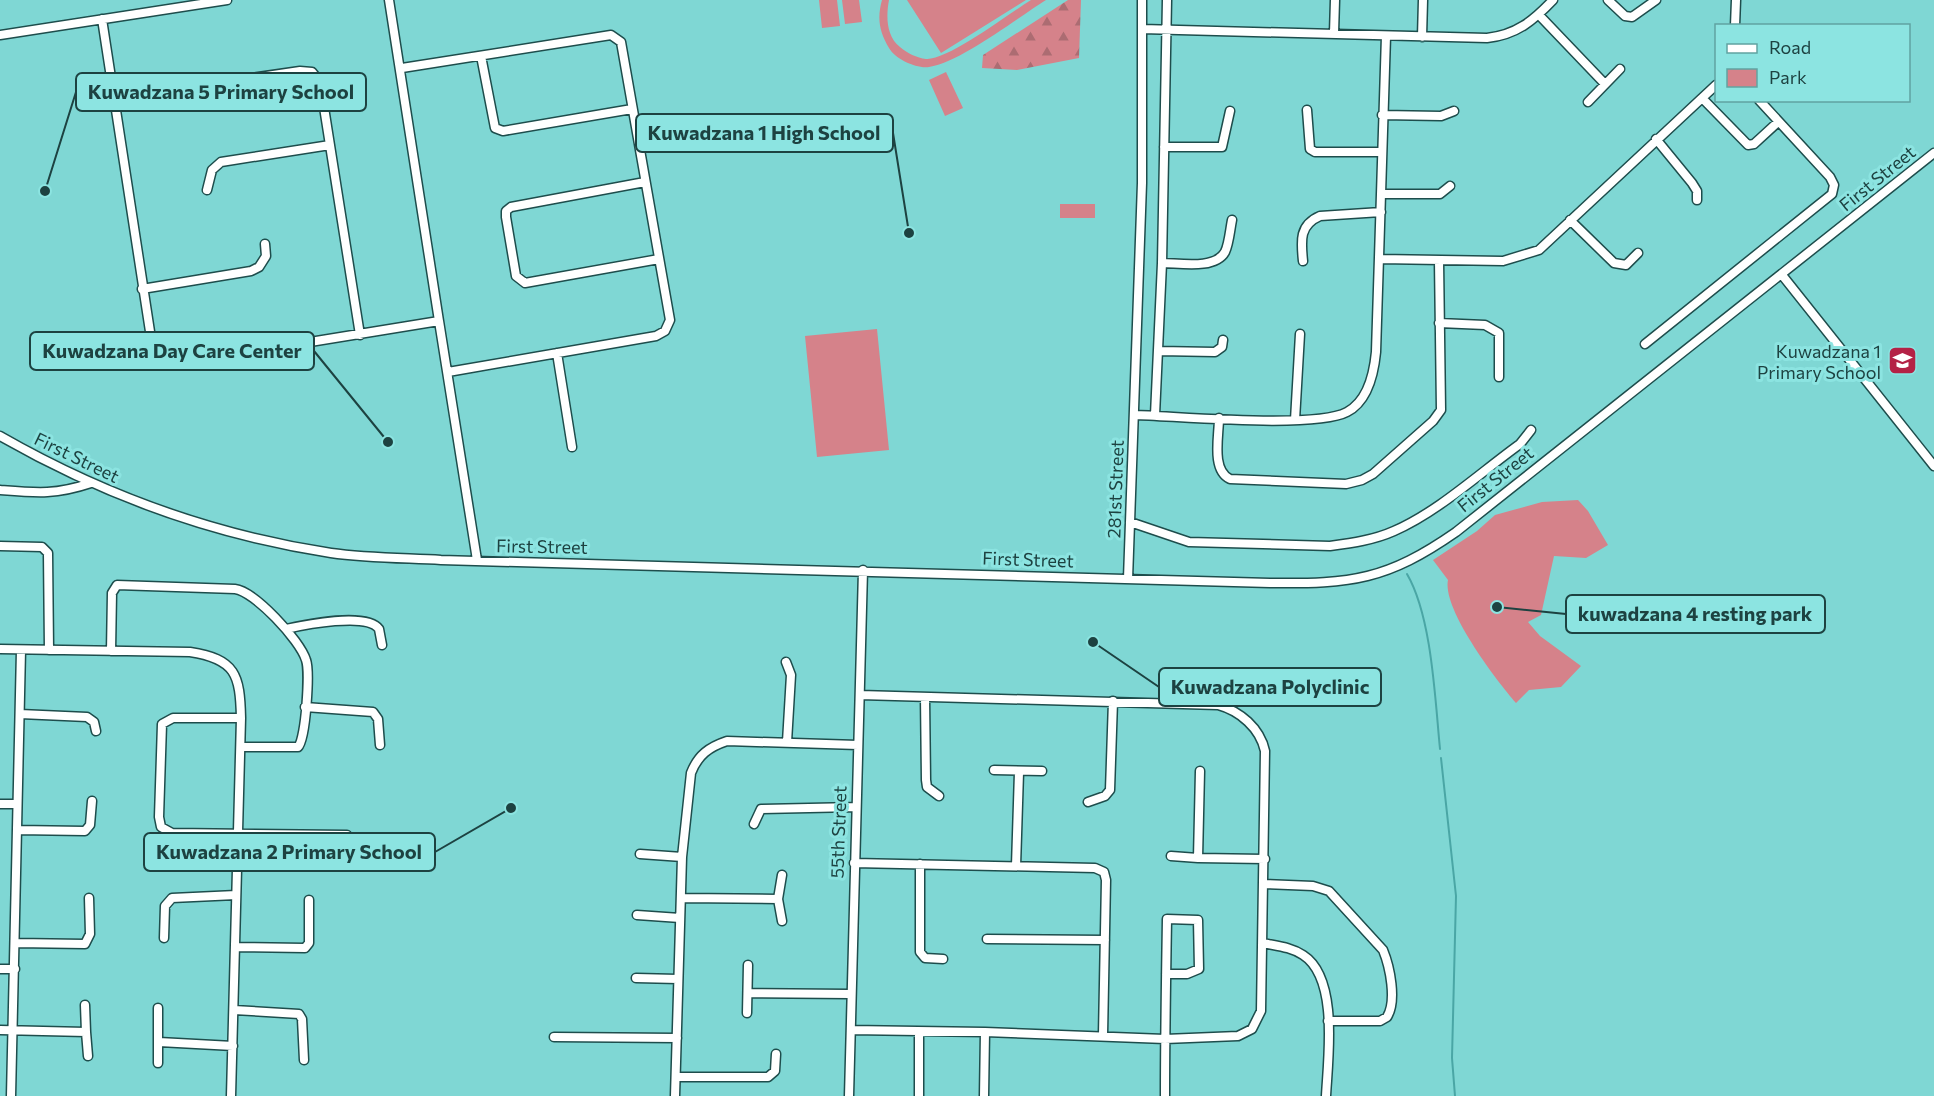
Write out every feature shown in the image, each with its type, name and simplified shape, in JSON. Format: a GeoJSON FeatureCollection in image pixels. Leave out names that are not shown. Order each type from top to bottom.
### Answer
{"type":"FeatureCollection","features":[{"type":"Feature","properties":{"kind":"street"},"geometry":{"type":"LineString","coordinates":[[0,35],[227,0]]}},
{"type":"Feature","properties":{"kind":"street"},"geometry":{"type":"LineString","coordinates":[[389,0],[402,68],[477,561]]}},
{"type":"Feature","properties":{"kind":"street","name":"281st Street"},"geometry":{"type":"LineString","coordinates":[[1128,579],[1142,183],[1142,0]]}},
{"type":"Feature","properties":{"kind":"street"},"geometry":{"type":"LineString","coordinates":[[1155,415],[1162,263],[1167,0]]}},
{"type":"Feature","properties":{"kind":"street"},"geometry":{"type":"LineString","coordinates":[[1334,33],[1335,0]]}},
{"type":"Feature","properties":{"kind":"street"},"geometry":{"type":"LineString","coordinates":[[1422,37],[1424,0]]}},
{"type":"Feature","properties":{"kind":"street"},"geometry":{"type":"LineString","coordinates":[[1142,29],[1422,37],[1503,36],[1522,29],[1553,0]]}},
{"type":"Feature","properties":{"kind":"street"},"geometry":{"type":"LineString","coordinates":[[1608,0],[1625,16],[1632,17],[1656,0]]}},
{"type":"Feature","properties":{"kind":"street"},"geometry":{"type":"LineString","coordinates":[[1735,24],[1737,0]]}},
{"type":"Feature","properties":{"kind":"street"},"geometry":{"type":"LineString","coordinates":[[1539,15],[1605,84]]}},
{"type":"Feature","properties":{"kind":"street"},"geometry":{"type":"LineString","coordinates":[[102,19],[153,351],[169,365],[360,336],[439,321]]}},
{"type":"Feature","properties":{"kind":"street"},"geometry":{"type":"LineString","coordinates":[[402,68],[611,35],[617,37],[621,42],[670,320],[665,331],[656,336],[448,372]]}},
{"type":"Feature","properties":{"kind":"street"},"geometry":{"type":"LineString","coordinates":[[1135,415],[1295,420],[1335,416],[1348,412],[1364,394],[1375,365],[1386,36]]}},
{"type":"Feature","properties":{"kind":"street"},"geometry":{"type":"LineString","coordinates":[[481,56],[495,128],[503,131],[632,109]]}},
{"type":"Feature","properties":{"kind":"street"},"geometry":{"type":"LineString","coordinates":[[1588,102],[1620,69]]}},
{"type":"Feature","properties":{"kind":"street"},"geometry":{"type":"LineString","coordinates":[[114,98],[300,71],[312,72],[320,82],[360,336]]}},
{"type":"Feature","properties":{"kind":"street"},"geometry":{"type":"LineString","coordinates":[[1380,259],[1503,261],[1517,259],[1539,250],[1715,86]]}},
{"type":"Feature","properties":{"kind":"street"},"geometry":{"type":"LineString","coordinates":[[1702,98],[1743,143],[1748,145],[1754,144],[1778,122]]}},
{"type":"Feature","properties":{"kind":"street"},"geometry":{"type":"LineString","coordinates":[[1645,344],[1832,194],[1834,185],[1830,177],[1761,102]]}},
{"type":"Feature","properties":{"kind":"street"},"geometry":{"type":"LineString","coordinates":[[1307,110],[1308,142],[1310,149],[1315,152],[1381,152]]}},
{"type":"Feature","properties":{"kind":"street"},"geometry":{"type":"LineString","coordinates":[[1164,147],[1222,147],[1230,111]]}},
{"type":"Feature","properties":{"kind":"street"},"geometry":{"type":"LineString","coordinates":[[1382,115],[1442,116],[1454,111]]}},
{"type":"Feature","properties":{"kind":"street"},"geometry":{"type":"LineString","coordinates":[[1656,139],[1692,183],[1697,200]]}},
{"type":"Feature","properties":{"kind":"street"},"geometry":{"type":"LineString","coordinates":[[207,190],[212,170],[221,162],[330,145]]}},
{"type":"Feature","properties":{"kind":"street","name":"First Street"},"geometry":{"type":"LineString","coordinates":[[0,436],[91,483],[168,514],[287,545],[376,556],[477,561],[1336,583],[1367,578],[1416,558],[1456,532],[1611,406],[1934,153]]}},
{"type":"Feature","properties":{"kind":"street"},"geometry":{"type":"LineString","coordinates":[[645,182],[511,207],[506,211],[506,217],[516,276],[525,283],[659,260]]}},
{"type":"Feature","properties":{"kind":"street"},"geometry":{"type":"LineString","coordinates":[[1381,194],[1440,194],[1450,186]]}},
{"type":"Feature","properties":{"kind":"street"},"geometry":{"type":"LineString","coordinates":[[1303,261],[1301,238],[1305,227],[1311,220],[1320,216],[1381,212]]}},
{"type":"Feature","properties":{"kind":"street"},"geometry":{"type":"LineString","coordinates":[[1162,263],[1211,263],[1219,259],[1225,252],[1232,220]]}},
{"type":"Feature","properties":{"kind":"street"},"geometry":{"type":"LineString","coordinates":[[1570,220],[1614,263],[1626,265],[1638,253]]}},
{"type":"Feature","properties":{"kind":"street"},"geometry":{"type":"LineString","coordinates":[[142,289],[251,271],[263,262],[266,256],[265,244]]}},
{"type":"Feature","properties":{"kind":"street"},"geometry":{"type":"LineString","coordinates":[[1219,418],[1218,465],[1225,477],[1235,480],[1346,484],[1374,474],[1433,421],[1441,410],[1439,261]]}},
{"type":"Feature","properties":{"kind":"street"},"geometry":{"type":"LineString","coordinates":[[1782,274],[1934,466]]}},
{"type":"Feature","properties":{"kind":"street"},"geometry":{"type":"LineString","coordinates":[[1439,323],[1485,325],[1499,333],[1499,378]]}},
{"type":"Feature","properties":{"kind":"street"},"geometry":{"type":"LineString","coordinates":[[1295,420],[1300,334]]}},
{"type":"Feature","properties":{"kind":"street"},"geometry":{"type":"LineString","coordinates":[[1159,351],[1215,352],[1222,347],[1223,340]]}},
{"type":"Feature","properties":{"kind":"street"},"geometry":{"type":"LineString","coordinates":[[557,353],[572,447]]}},
{"type":"Feature","properties":{"kind":"street"},"geometry":{"type":"LineString","coordinates":[[1130,522],[1189,542],[1330,546],[1353,543],[1393,532],[1417,519],[1521,444],[1531,430]]}},
{"type":"Feature","properties":{"kind":"street"},"geometry":{"type":"LineString","coordinates":[[0,490],[40,494],[62,492],[91,483]]}},
{"type":"Feature","properties":{"kind":"street"},"geometry":{"type":"LineString","coordinates":[[0,546],[42,547],[48,553],[49,650]]}},
{"type":"Feature","properties":{"kind":"street","name":"55th Street"},"geometry":{"type":"LineString","coordinates":[[849,1096],[863,570]]}},
{"type":"Feature","properties":{"kind":"street"},"geometry":{"type":"LineString","coordinates":[[111,651],[112,593],[121,584],[241,589],[286,629],[306,659],[302,742],[298,747],[241,747]]}},
{"type":"Feature","properties":{"kind":"street"},"geometry":{"type":"LineString","coordinates":[[286,629],[315,622],[368,621],[379,629],[381,645]]}},
{"type":"Feature","properties":{"kind":"street"},"geometry":{"type":"LineString","coordinates":[[0,649],[190,652],[223,661],[233,671],[240,685],[241,747],[231,1096]]}},
{"type":"Feature","properties":{"kind":"street"},"geometry":{"type":"LineString","coordinates":[[11,1096],[21,650]]}},
{"type":"Feature","properties":{"kind":"street"},"geometry":{"type":"LineString","coordinates":[[786,662],[792,675],[787,742]]}},
{"type":"Feature","properties":{"kind":"street"},"geometry":{"type":"LineString","coordinates":[[851,1030],[1103,1035],[1165,1039],[1238,1036],[1252,1029],[1261,1011],[1263,943],[1265,751],[1263,740],[1251,725],[1229,708],[1218,705],[1113,701],[860,695]]}},
{"type":"Feature","properties":{"kind":"street"},"geometry":{"type":"LineString","coordinates":[[925,697],[926,780],[927,787],[939,796]]}},
{"type":"Feature","properties":{"kind":"street"},"geometry":{"type":"LineString","coordinates":[[1088,802],[1105,796],[1110,790],[1113,701]]}},
{"type":"Feature","properties":{"kind":"street"},"geometry":{"type":"LineString","coordinates":[[305,707],[373,712],[378,719],[380,745]]}},
{"type":"Feature","properties":{"kind":"street"},"geometry":{"type":"LineString","coordinates":[[20,714],[87,717],[94,723],[96,731]]}},
{"type":"Feature","properties":{"kind":"street"},"geometry":{"type":"LineString","coordinates":[[241,718],[173,718],[165,721],[161,727],[159,806],[161,827],[168,832],[347,835]]}},
{"type":"Feature","properties":{"kind":"street"},"geometry":{"type":"LineString","coordinates":[[675,1096],[682,857],[692,773],[698,758],[710,748],[727,741],[858,745]]}},
{"type":"Feature","properties":{"kind":"street"},"geometry":{"type":"LineString","coordinates":[[994,770],[1042,771]]}},
{"type":"Feature","properties":{"kind":"street"},"geometry":{"type":"LineString","coordinates":[[1198,858],[1200,771]]}},
{"type":"Feature","properties":{"kind":"street"},"geometry":{"type":"LineString","coordinates":[[1016,867],[1019,772]]}},
{"type":"Feature","properties":{"kind":"street"},"geometry":{"type":"LineString","coordinates":[[17,830],[85,831],[90,825],[92,801]]}},
{"type":"Feature","properties":{"kind":"street"},"geometry":{"type":"LineString","coordinates":[[0,804],[17,804]]}},
{"type":"Feature","properties":{"kind":"street"},"geometry":{"type":"LineString","coordinates":[[754,824],[761,809],[856,807]]}},
{"type":"Feature","properties":{"kind":"street"},"geometry":{"type":"LineString","coordinates":[[640,854],[682,857]]}},
{"type":"Feature","properties":{"kind":"street"},"geometry":{"type":"LineString","coordinates":[[1171,856],[1265,860]]}},
{"type":"Feature","properties":{"kind":"street"},"geometry":{"type":"LineString","coordinates":[[854,862],[1095,868],[1104,872],[1106,940],[1103,1035]]}},
{"type":"Feature","properties":{"kind":"street"},"geometry":{"type":"LineString","coordinates":[[920,864],[920,952],[925,958],[943,959]]}},
{"type":"Feature","properties":{"kind":"street"},"geometry":{"type":"LineString","coordinates":[[782,875],[778,899],[782,921]]}},
{"type":"Feature","properties":{"kind":"street"},"geometry":{"type":"LineString","coordinates":[[1264,884],[1313,886],[1329,891],[1383,950],[1388,961],[1391,1004],[1387,1017],[1380,1020],[1328,1021]]}},
{"type":"Feature","properties":{"kind":"street"},"geometry":{"type":"LineString","coordinates":[[164,938],[165,906],[172,897],[236,895]]}},
{"type":"Feature","properties":{"kind":"street"},"geometry":{"type":"LineString","coordinates":[[16,943],[85,944],[90,934],[89,898]]}},
{"type":"Feature","properties":{"kind":"street"},"geometry":{"type":"LineString","coordinates":[[681,898],[778,899]]}},
{"type":"Feature","properties":{"kind":"street"},"geometry":{"type":"LineString","coordinates":[[236,947],[305,948],[309,943],[309,900]]}},
{"type":"Feature","properties":{"kind":"street"},"geometry":{"type":"LineString","coordinates":[[637,915],[680,918]]}},
{"type":"Feature","properties":{"kind":"street"},"geometry":{"type":"LineString","coordinates":[[1165,1096],[1165,1039],[1166,974],[1167,919],[1198,920],[1199,969],[1187,974],[1166,974]]}},
{"type":"Feature","properties":{"kind":"street"},"geometry":{"type":"LineString","coordinates":[[987,939],[1106,940]]}},
{"type":"Feature","properties":{"kind":"street"},"geometry":{"type":"LineString","coordinates":[[1263,943],[1291,949],[1305,956],[1318,969],[1324,983],[1328,1021],[1326,1096]]}},
{"type":"Feature","properties":{"kind":"street"},"geometry":{"type":"LineString","coordinates":[[747,1013],[748,965]]}},
{"type":"Feature","properties":{"kind":"street"},"geometry":{"type":"LineString","coordinates":[[0,969],[15,969]]}},
{"type":"Feature","properties":{"kind":"street"},"geometry":{"type":"LineString","coordinates":[[636,978],[678,980]]}},
{"type":"Feature","properties":{"kind":"street"},"geometry":{"type":"LineString","coordinates":[[748,993],[850,994]]}},
{"type":"Feature","properties":{"kind":"street"},"geometry":{"type":"LineString","coordinates":[[85,1005],[88,1056]]}},
{"type":"Feature","properties":{"kind":"street"},"geometry":{"type":"LineString","coordinates":[[158,1008],[158,1063]]}},
{"type":"Feature","properties":{"kind":"street"},"geometry":{"type":"LineString","coordinates":[[234,1010],[299,1014],[303,1019],[304,1060]]}},
{"type":"Feature","properties":{"kind":"street"},"geometry":{"type":"LineString","coordinates":[[0,1030],[86,1032]]}},
{"type":"Feature","properties":{"kind":"street"},"geometry":{"type":"LineString","coordinates":[[919,1032],[919,1096]]}},
{"type":"Feature","properties":{"kind":"street"},"geometry":{"type":"LineString","coordinates":[[984,1096],[985,1032]]}},
{"type":"Feature","properties":{"kind":"street"},"geometry":{"type":"LineString","coordinates":[[554,1037],[677,1038]]}},
{"type":"Feature","properties":{"kind":"street"},"geometry":{"type":"LineString","coordinates":[[159,1042],[233,1046]]}},
{"type":"Feature","properties":{"kind":"street"},"geometry":{"type":"LineString","coordinates":[[676,1077],[768,1077],[775,1071],[776,1054]]}},
{"type":"Feature","properties":{"kind":"green space"},"geometry":{"type":"Polygon","coordinates":[[[819,0],[837,0],[840,26],[822,28],[819,0]]]}},
{"type":"Feature","properties":{"kind":"green space"},"geometry":{"type":"Polygon","coordinates":[[[842,0],[859,0],[862,22],[845,24],[842,0]]]}},
{"type":"Feature","properties":{"kind":"green space"},"geometry":{"type":"Polygon","coordinates":[[[882,0],[889,0],[888,25],[895,42],[909,53],[926,59],[936,58],[963,45],[1031,0],[1046,0],[957,57],[924,67],[901,59],[889,48],[880,24],[882,0]]]}},
{"type":"Feature","properties":{"kind":"green space"},"geometry":{"type":"Polygon","coordinates":[[[907,0],[1026,0],[941,53],[907,0]]]}},
{"type":"Feature","properties":{"kind":"green space"},"geometry":{"type":"Polygon","coordinates":[[[1068,0],[1081,0],[1079,58],[1017,70],[982,68],[983,55],[1068,0]]]}},
{"type":"Feature","properties":{"kind":"green space"},"geometry":{"type":"Polygon","coordinates":[[[946,72],[963,108],[945,116],[929,80],[946,72]]]}},
{"type":"Feature","properties":{"kind":"green space"},"geometry":{"type":"Polygon","coordinates":[[[1060,204],[1095,204],[1095,218],[1060,218],[1060,204]]]}},
{"type":"Feature","properties":{"kind":"green space"},"geometry":{"type":"Polygon","coordinates":[[[877,329],[889,450],[817,457],[805,336],[877,329]]]}},
{"type":"Feature","properties":{"kind":"green space"},"geometry":{"type":"Polygon","coordinates":[[[1578,500],[1588,511],[1608,545],[1586,558],[1554,556],[1541,615],[1528,622],[1540,636],[1581,666],[1561,687],[1529,690],[1516,703],[1472,644],[1453,608],[1448,593],[1448,580],[1433,560],[1477,531],[1495,515],[1542,502],[1578,500]]]}},
{"type":"Feature","properties":{"kind":"waterway"},"geometry":{"type":"LineString","coordinates":[[1407,574],[1422,612],[1427,635],[1440,749]]}},
{"type":"Feature","properties":{"kind":"waterway"},"geometry":{"type":"LineString","coordinates":[[1441,758],[1456,896],[1452,1058],[1455,1096]]}},
{"type":"Feature","properties":{"kind":"place","name":"Kuwadzana 5 Primary School"},"geometry":{"type":"Point","coordinates":[45,191]}},
{"type":"Feature","properties":{"kind":"place","name":"Kuwadzana 1 High School"},"geometry":{"type":"Point","coordinates":[909,233]}},
{"type":"Feature","properties":{"kind":"place","name":"Kuwadzana 1 Primary School"},"geometry":{"type":"Point","coordinates":[1902,361]}},
{"type":"Feature","properties":{"kind":"place","name":"Kuwadzana Day Care Center"},"geometry":{"type":"Point","coordinates":[388,442]}},
{"type":"Feature","properties":{"kind":"place","name":"kuwadzana 4 resting park"},"geometry":{"type":"Point","coordinates":[1497,607]}},
{"type":"Feature","properties":{"kind":"place","name":"Kuwadzana Polyclinic"},"geometry":{"type":"Point","coordinates":[1093,642]}},
{"type":"Feature","properties":{"kind":"place","name":"Kuwadzana 2 Primary School"},"geometry":{"type":"Point","coordinates":[511,808]}}]}
